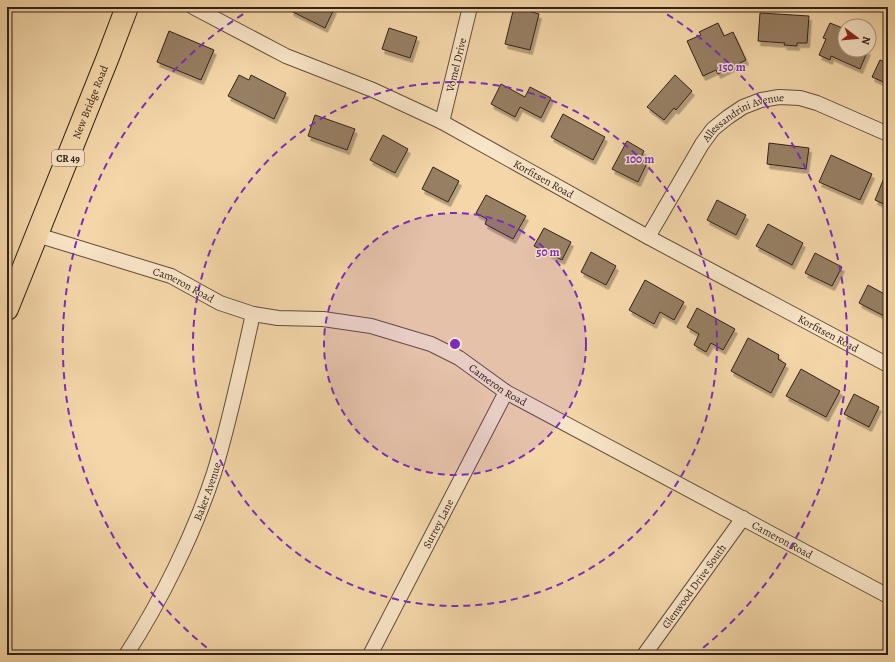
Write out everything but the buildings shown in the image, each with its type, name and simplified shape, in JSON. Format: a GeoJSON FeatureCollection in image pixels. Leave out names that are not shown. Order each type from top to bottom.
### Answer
{"type":"FeatureCollection","features":[{"type":"Feature","properties":{"kind":"main road","name":"New Bridge Road"},"geometry":{"type":"LineString","coordinates":[[7,309],[127,7]]}},
{"type":"Feature","properties":{"kind":"street","name":"Korfitsen Road"},"geometry":{"type":"LineString","coordinates":[[193,7],[286,56],[373,90],[442,122],[648,237],[888,365]]}},
{"type":"Feature","properties":{"kind":"street","name":"Vomel Drive"},"geometry":{"type":"LineString","coordinates":[[442,122],[470,7]]}},
{"type":"Feature","properties":{"kind":"street","name":"Allessandrini Avenue"},"geometry":{"type":"LineString","coordinates":[[648,237],[702,144],[713,130],[728,117],[755,102],[779,97],[800,98],[817,103],[888,134]]}},
{"type":"Feature","properties":{"kind":"street","name":"Cameron Road"},"geometry":{"type":"LineString","coordinates":[[37,235],[171,276],[220,303],[253,314],[278,318],[323,319],[372,326],[431,344],[459,358],[506,392],[888,596]]}},
{"type":"Feature","properties":{"kind":"street","name":"Baker Avenue"},"geometry":{"type":"LineString","coordinates":[[126,655],[136,640],[173,571],[194,526],[214,474],[233,406],[253,314]]}},
{"type":"Feature","properties":{"kind":"street","name":"Surrey Lane"},"geometry":{"type":"LineString","coordinates":[[370,655],[506,392]]}},
{"type":"Feature","properties":{"kind":"street","name":"Glenwood Drive South"},"geometry":{"type":"LineString","coordinates":[[644,655],[743,518]]}}]}
